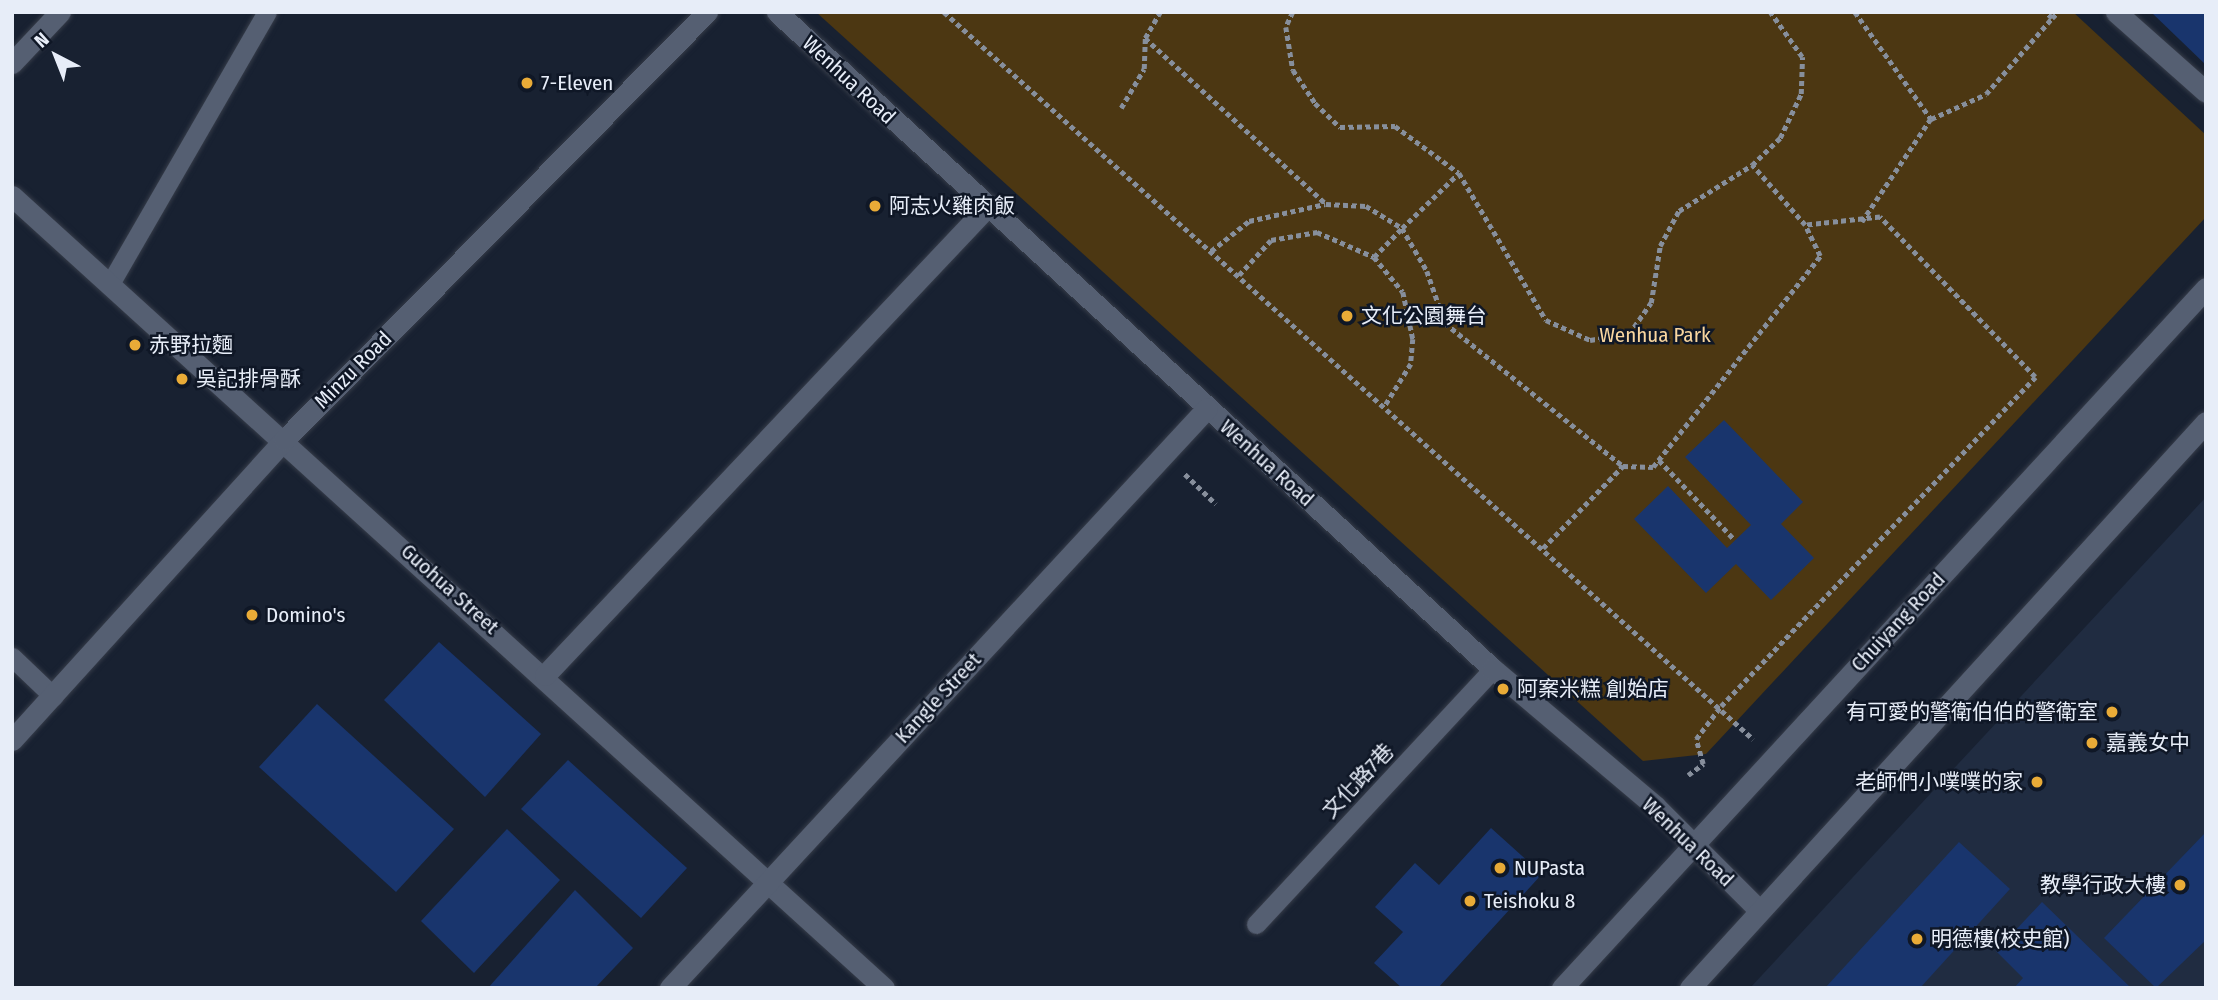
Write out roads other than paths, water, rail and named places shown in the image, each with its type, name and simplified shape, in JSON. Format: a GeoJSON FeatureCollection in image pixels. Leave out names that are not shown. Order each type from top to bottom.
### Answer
{"type":"FeatureCollection","features":[{"type":"Feature","properties":{"kind":"street"},"geometry":{"type":"LineString","coordinates":[[12,64],[60,12]]}},
{"type":"Feature","properties":{"kind":"street","name":"Minzu Road"},"geometry":{"type":"LineString","coordinates":[[12,740],[284,440],[707,12]]}},
{"type":"Feature","properties":{"kind":"street","name":"Wenhua Road"},"geometry":{"type":"LineString","coordinates":[[777,12],[985,209],[1493,669],[1654,806],[1692,848],[1760,911]]}},
{"type":"Feature","properties":{"kind":"street"},"geometry":{"type":"LineString","coordinates":[[2116,12],[2206,92]]}},
{"type":"Feature","properties":{"kind":"street","name":"Guohua Street"},"geometry":{"type":"LineString","coordinates":[[12,196],[111,282],[545,676],[884,988]]}},
{"type":"Feature","properties":{"kind":"street"},"geometry":{"type":"LineString","coordinates":[[545,676],[985,209]]}},
{"type":"Feature","properties":{"kind":"street","name":"Chuiyang Road"},"geometry":{"type":"LineString","coordinates":[[1562,988],[2206,288]]}},
{"type":"Feature","properties":{"kind":"street","name":"Kangle Street"},"geometry":{"type":"LineString","coordinates":[[670,988],[1206,408]]}},
{"type":"Feature","properties":{"kind":"street"},"geometry":{"type":"LineString","coordinates":[[1690,988],[2206,422]]}},
{"type":"Feature","properties":{"kind":"lane"},"geometry":{"type":"LineString","coordinates":[[111,282],[267,12]]}},
{"type":"Feature","properties":{"kind":"lane"},"geometry":{"type":"LineString","coordinates":[[12,657],[53,696]]}},
{"type":"Feature","properties":{"kind":"lane","name":"文化路7巷"},"geometry":{"type":"LineString","coordinates":[[1256,924],[1493,669]]}},
{"type":"Feature","properties":{"kind":"place","name":"7-Eleven"},"geometry":{"type":"Point","coordinates":[527,83]}},
{"type":"Feature","properties":{"kind":"place","name":"阿志火雞肉飯"},"geometry":{"type":"Point","coordinates":[875,206]}},
{"type":"Feature","properties":{"kind":"place","name":"文化公園舞台"},"geometry":{"type":"Point","coordinates":[1347,316]}},
{"type":"Feature","properties":{"kind":"place","name":"赤野拉麵"},"geometry":{"type":"Point","coordinates":[135,345]}},
{"type":"Feature","properties":{"kind":"place","name":"吳記排骨酥"},"geometry":{"type":"Point","coordinates":[182,379]}},
{"type":"Feature","properties":{"kind":"place","name":"Domino's"},"geometry":{"type":"Point","coordinates":[252,615]}},
{"type":"Feature","properties":{"kind":"place","name":"阿案米糕 創始店"},"geometry":{"type":"Point","coordinates":[1503,689]}},
{"type":"Feature","properties":{"kind":"place","name":"有可愛的警衛伯伯的警衛室"},"geometry":{"type":"Point","coordinates":[2112,712]}},
{"type":"Feature","properties":{"kind":"place","name":"嘉義女中"},"geometry":{"type":"Point","coordinates":[2092,743]}},
{"type":"Feature","properties":{"kind":"place","name":"老師們小噗噗的家"},"geometry":{"type":"Point","coordinates":[2037,782]}},
{"type":"Feature","properties":{"kind":"place","name":"NUPasta"},"geometry":{"type":"Point","coordinates":[1500,868]}},
{"type":"Feature","properties":{"kind":"place","name":"教學行政大樓"},"geometry":{"type":"Point","coordinates":[2180,885]}},
{"type":"Feature","properties":{"kind":"place","name":"Teishoku 8"},"geometry":{"type":"Point","coordinates":[1470,901]}},
{"type":"Feature","properties":{"kind":"place","name":"明德樓(校史館)"},"geometry":{"type":"Point","coordinates":[1917,939]}},
{"type":"Feature","properties":{"kind":"park label","name":"Wenhua Park"},"geometry":{"type":"Point","coordinates":[1655,335]}}]}
